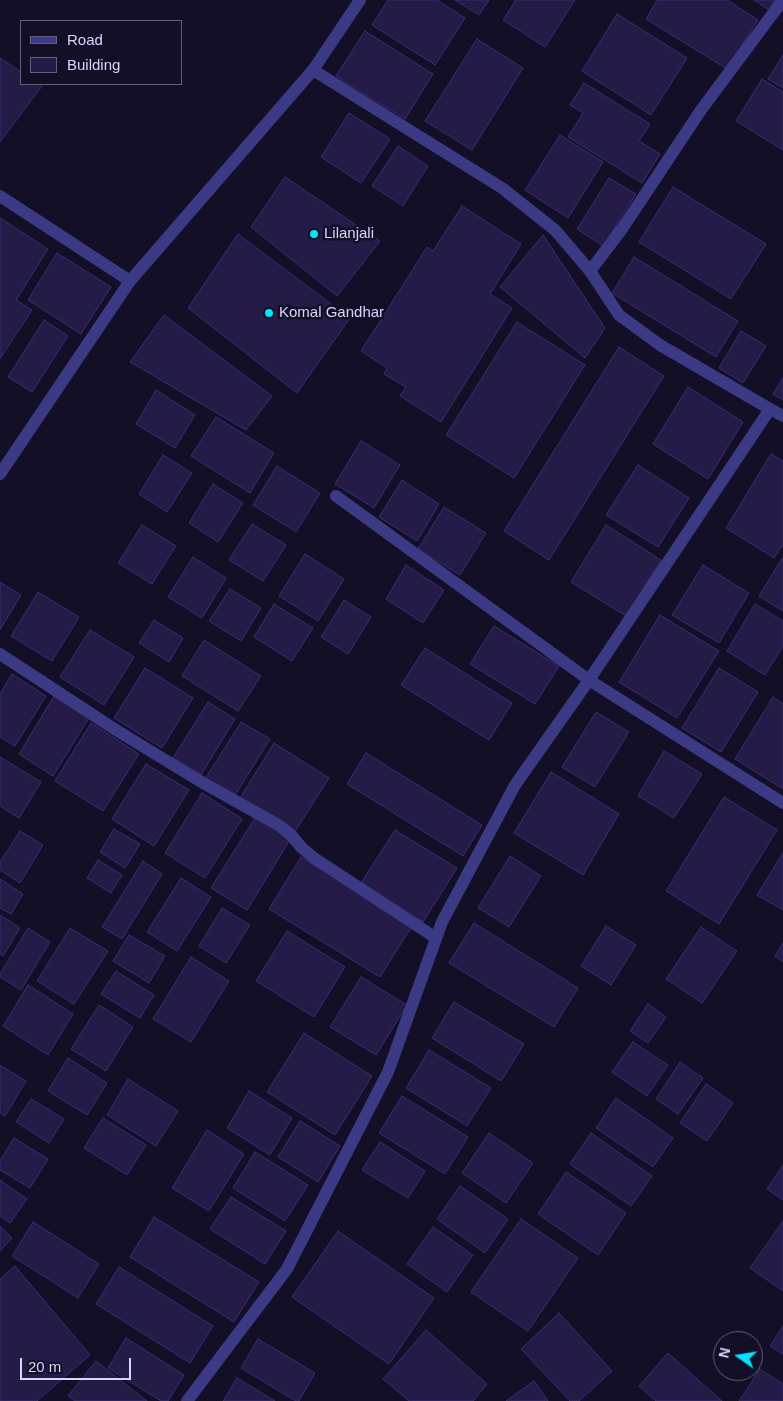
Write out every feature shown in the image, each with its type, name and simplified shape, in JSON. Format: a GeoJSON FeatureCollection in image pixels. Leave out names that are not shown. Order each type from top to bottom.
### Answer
{"type":"FeatureCollection","features":[{"type":"Feature","properties":{"kind":"street"},"geometry":{"type":"LineString","coordinates":[[0,474],[130,281],[313,70],[360,0]]}},
{"type":"Feature","properties":{"kind":"street"},"geometry":{"type":"LineString","coordinates":[[590,270],[622,229],[702,110],[783,0]]}},
{"type":"Feature","properties":{"kind":"street"},"geometry":{"type":"LineString","coordinates":[[313,70],[502,188],[555,230],[590,270],[619,315],[660,344],[783,416]]}},
{"type":"Feature","properties":{"kind":"street"},"geometry":{"type":"LineString","coordinates":[[0,196],[130,281]]}},
{"type":"Feature","properties":{"kind":"street"},"geometry":{"type":"LineString","coordinates":[[187,1401],[287,1270],[388,1072],[442,922],[516,785],[589,680],[770,409]]}},
{"type":"Feature","properties":{"kind":"street"},"geometry":{"type":"LineString","coordinates":[[336,496],[589,680],[783,803]]}},
{"type":"Feature","properties":{"kind":"street"},"geometry":{"type":"LineString","coordinates":[[0,654],[116,730],[198,780],[280,826],[292,835],[302,848],[314,858],[436,938]]}},
{"type":"Feature","properties":{"kind":"building"},"geometry":{"type":"Polygon","coordinates":[[[388,0],[437,0],[465,18],[435,65],[372,25],[388,0]]]}},
{"type":"Feature","properties":{"kind":"building"},"geometry":{"type":"Polygon","coordinates":[[[455,0],[489,0],[479,15],[455,0]]]}},
{"type":"Feature","properties":{"kind":"building"},"geometry":{"type":"Polygon","coordinates":[[[516,0],[575,0],[545,47],[503,20],[516,0]]]}},
{"type":"Feature","properties":{"kind":"building"},"geometry":{"type":"Polygon","coordinates":[[[657,0],[727,0],[758,20],[727,69],[646,19],[657,0]]]}},
{"type":"Feature","properties":{"kind":"building"},"geometry":{"type":"Polygon","coordinates":[[[754,0],[775,0],[769,10],[754,0]]]}},
{"type":"Feature","properties":{"kind":"building"},"geometry":{"type":"Polygon","coordinates":[[[617,14],[687,58],[651,115],[582,71],[617,14]]]}},
{"type":"Feature","properties":{"kind":"building"},"geometry":{"type":"Polygon","coordinates":[[[365,31],[433,74],[405,119],[336,76],[365,31]]]}},
{"type":"Feature","properties":{"kind":"building"},"geometry":{"type":"Polygon","coordinates":[[[477,39],[523,68],[472,150],[425,121],[477,39]]]}},
{"type":"Feature","properties":{"kind":"building"},"geometry":{"type":"Polygon","coordinates":[[[783,55],[783,88],[768,79],[783,55]]]}},
{"type":"Feature","properties":{"kind":"building"},"geometry":{"type":"Polygon","coordinates":[[[0,58],[20,71],[20,85],[42,86],[0,142],[0,58]]]}},
{"type":"Feature","properties":{"kind":"building"},"geometry":{"type":"Polygon","coordinates":[[[762,79],[783,92],[783,150],[736,121],[762,79]]]}},
{"type":"Feature","properties":{"kind":"building"},"geometry":{"type":"Polygon","coordinates":[[[584,83],[650,124],[639,141],[660,154],[642,183],[568,137],[583,113],[570,105],[584,83]]]}},
{"type":"Feature","properties":{"kind":"building"},"geometry":{"type":"Polygon","coordinates":[[[349,113],[390,139],[361,183],[321,157],[349,113]]]}},
{"type":"Feature","properties":{"kind":"building"},"geometry":{"type":"Polygon","coordinates":[[[560,135],[603,162],[568,218],[525,190],[560,135]]]}},
{"type":"Feature","properties":{"kind":"building"},"geometry":{"type":"Polygon","coordinates":[[[398,146],[428,166],[403,206],[372,186],[398,146]]]}},
{"type":"Feature","properties":{"kind":"building","name":"Lilanjali"},"geometry":{"type":"Polygon","coordinates":[[[285,177],[380,241],[337,296],[251,227],[285,177]]]}},
{"type":"Feature","properties":{"kind":"building"},"geometry":{"type":"Polygon","coordinates":[[[609,178],[636,194],[603,246],[577,229],[609,178]]]}},
{"type":"Feature","properties":{"kind":"building"},"geometry":{"type":"Polygon","coordinates":[[[673,187],[766,244],[731,299],[639,242],[673,187]]]}},
{"type":"Feature","properties":{"kind":"building"},"geometry":{"type":"Polygon","coordinates":[[[462,206],[521,244],[490,294],[512,308],[441,422],[400,396],[406,387],[384,374],[387,368],[361,351],[427,247],[433,251],[462,206]]]}},
{"type":"Feature","properties":{"kind":"building"},"geometry":{"type":"Polygon","coordinates":[[[0,218],[48,249],[16,300],[32,310],[0,359],[0,218]]]}},
{"type":"Feature","properties":{"kind":"building","name":"Komal Gandhar"},"geometry":{"type":"Polygon","coordinates":[[[238,234],[350,318],[297,393],[188,308],[238,234]]]}},
{"type":"Feature","properties":{"kind":"building"},"geometry":{"type":"Polygon","coordinates":[[[543,235],[605,328],[585,358],[500,287],[543,235]]]}},
{"type":"Feature","properties":{"kind":"building"},"geometry":{"type":"Polygon","coordinates":[[[57,253],[111,287],[81,334],[28,300],[57,253]]]}},
{"type":"Feature","properties":{"kind":"building"},"geometry":{"type":"Polygon","coordinates":[[[634,257],[738,321],[716,357],[612,293],[634,257]]]}},
{"type":"Feature","properties":{"kind":"building"},"geometry":{"type":"Polygon","coordinates":[[[164,315],[272,396],[246,430],[130,362],[164,315]]]}},
{"type":"Feature","properties":{"kind":"building"},"geometry":{"type":"Polygon","coordinates":[[[44,320],[68,336],[32,392],[8,377],[44,320]]]}},
{"type":"Feature","properties":{"kind":"building"},"geometry":{"type":"Polygon","coordinates":[[[517,322],[585,365],[514,478],[446,435],[517,322]]]}},
{"type":"Feature","properties":{"kind":"building"},"geometry":{"type":"Polygon","coordinates":[[[741,331],[766,346],[743,383],[719,368],[741,331]]]}},
{"type":"Feature","properties":{"kind":"building"},"geometry":{"type":"Polygon","coordinates":[[[619,347],[664,376],[549,560],[504,531],[619,347]]]}},
{"type":"Feature","properties":{"kind":"building"},"geometry":{"type":"Polygon","coordinates":[[[783,378],[783,400],[773,394],[783,378]]]}},
{"type":"Feature","properties":{"kind":"building"},"geometry":{"type":"Polygon","coordinates":[[[688,387],[743,422],[708,479],[653,444],[688,387]]]}},
{"type":"Feature","properties":{"kind":"building"},"geometry":{"type":"Polygon","coordinates":[[[156,390],[195,415],[175,448],[136,424],[156,390]]]}},
{"type":"Feature","properties":{"kind":"building"},"geometry":{"type":"Polygon","coordinates":[[[216,417],[274,453],[250,493],[191,456],[216,417]]]}},
{"type":"Feature","properties":{"kind":"building"},"geometry":{"type":"Polygon","coordinates":[[[361,441],[400,465],[374,508],[335,484],[361,441]]]}},
{"type":"Feature","properties":{"kind":"building"},"geometry":{"type":"Polygon","coordinates":[[[771,454],[783,461],[783,544],[774,558],[726,528],[771,454]]]}},
{"type":"Feature","properties":{"kind":"building"},"geometry":{"type":"Polygon","coordinates":[[[163,455],[192,473],[167,512],[139,494],[163,455]]]}},
{"type":"Feature","properties":{"kind":"building"},"geometry":{"type":"Polygon","coordinates":[[[638,465],[689,498],[658,547],[606,515],[638,465]]]}},
{"type":"Feature","properties":{"kind":"building"},"geometry":{"type":"Polygon","coordinates":[[[277,466],[320,493],[296,532],[253,505],[277,466]]]}},
{"type":"Feature","properties":{"kind":"building"},"geometry":{"type":"Polygon","coordinates":[[[402,480],[439,504],[417,541],[379,517],[402,480]]]}},
{"type":"Feature","properties":{"kind":"building"},"geometry":{"type":"Polygon","coordinates":[[[213,484],[243,503],[218,542],[189,523],[213,484]]]}},
{"type":"Feature","properties":{"kind":"building"},"geometry":{"type":"Polygon","coordinates":[[[444,507],[486,533],[460,575],[418,549],[444,507]]]}},
{"type":"Feature","properties":{"kind":"building"},"geometry":{"type":"Polygon","coordinates":[[[252,524],[286,545],[263,581],[229,560],[252,524]]]}},
{"type":"Feature","properties":{"kind":"building"},"geometry":{"type":"Polygon","coordinates":[[[142,525],[176,546],[152,584],[118,563],[142,525]]]}},
{"type":"Feature","properties":{"kind":"building"},"geometry":{"type":"Polygon","coordinates":[[[606,525],[661,560],[626,616],[571,582],[606,525]]]}},
{"type":"Feature","properties":{"kind":"building"},"geometry":{"type":"Polygon","coordinates":[[[305,554],[344,579],[318,621],[279,596],[305,554]]]}},
{"type":"Feature","properties":{"kind":"building"},"geometry":{"type":"Polygon","coordinates":[[[193,557],[226,578],[202,618],[168,597],[193,557]]]}},
{"type":"Feature","properties":{"kind":"building"},"geometry":{"type":"Polygon","coordinates":[[[783,557],[783,611],[759,596],[783,557]]]}},
{"type":"Feature","properties":{"kind":"building"},"geometry":{"type":"Polygon","coordinates":[[[406,565],[444,590],[423,623],[386,599],[406,565]]]}},
{"type":"Feature","properties":{"kind":"building"},"geometry":{"type":"Polygon","coordinates":[[[703,565],[749,593],[719,643],[672,615],[703,565]]]}},
{"type":"Feature","properties":{"kind":"building"},"geometry":{"type":"Polygon","coordinates":[[[0,582],[21,595],[0,630],[0,582]]]}},
{"type":"Feature","properties":{"kind":"building"},"geometry":{"type":"Polygon","coordinates":[[[230,589],[261,608],[241,641],[209,621],[230,589]]]}},
{"type":"Feature","properties":{"kind":"building"},"geometry":{"type":"Polygon","coordinates":[[[38,592],[79,617],[52,661],[11,636],[38,592]]]}},
{"type":"Feature","properties":{"kind":"building"},"geometry":{"type":"Polygon","coordinates":[[[344,600],[371,617],[348,654],[321,637],[344,600]]]}},
{"type":"Feature","properties":{"kind":"building"},"geometry":{"type":"Polygon","coordinates":[[[274,604],[313,628],[292,661],[254,637],[274,604]]]}},
{"type":"Feature","properties":{"kind":"building"},"geometry":{"type":"Polygon","coordinates":[[[755,604],[783,621],[783,646],[765,675],[727,651],[755,604]]]}},
{"type":"Feature","properties":{"kind":"building"},"geometry":{"type":"Polygon","coordinates":[[[660,615],[719,651],[677,718],[619,682],[660,615]]]}},
{"type":"Feature","properties":{"kind":"building"},"geometry":{"type":"Polygon","coordinates":[[[154,620],[183,638],[169,662],[139,643],[154,620]]]}},
{"type":"Feature","properties":{"kind":"building"},"geometry":{"type":"Polygon","coordinates":[[[494,626],[559,666],[535,704],[470,664],[494,626]]]}},
{"type":"Feature","properties":{"kind":"building"},"geometry":{"type":"Polygon","coordinates":[[[90,630],[134,657],[104,705],[60,677],[90,630]]]}},
{"type":"Feature","properties":{"kind":"building"},"geometry":{"type":"Polygon","coordinates":[[[204,640],[261,676],[238,711],[182,676],[204,640]]]}},
{"type":"Feature","properties":{"kind":"building"},"geometry":{"type":"Polygon","coordinates":[[[425,648],[512,703],[489,740],[401,685],[425,648]]]}},
{"type":"Feature","properties":{"kind":"building"},"geometry":{"type":"Polygon","coordinates":[[[145,668],[193,698],[162,748],[114,718],[145,668]]]}},
{"type":"Feature","properties":{"kind":"building"},"geometry":{"type":"Polygon","coordinates":[[[719,668],[758,692],[721,752],[682,728],[719,668]]]}},
{"type":"Feature","properties":{"kind":"building"},"geometry":{"type":"Polygon","coordinates":[[[12,674],[46,696],[15,746],[0,737],[0,694],[12,674]]]}},
{"type":"Feature","properties":{"kind":"building"},"geometry":{"type":"Polygon","coordinates":[[[54,696],[89,718],[53,776],[19,754],[54,696]]]}},
{"type":"Feature","properties":{"kind":"building"},"geometry":{"type":"Polygon","coordinates":[[[773,697],[783,704],[783,789],[735,759],[773,697]]]}},
{"type":"Feature","properties":{"kind":"building"},"geometry":{"type":"Polygon","coordinates":[[[208,702],[235,719],[201,775],[173,758],[208,702]]]}},
{"type":"Feature","properties":{"kind":"building"},"geometry":{"type":"Polygon","coordinates":[[[596,712],[629,732],[595,787],[562,767],[596,712]]]}},
{"type":"Feature","properties":{"kind":"building"},"geometry":{"type":"Polygon","coordinates":[[[241,722],[270,739],[234,797],[205,779],[241,722]]]}},
{"type":"Feature","properties":{"kind":"building"},"geometry":{"type":"Polygon","coordinates":[[[91,723],[139,754],[103,811],[55,781],[91,723]]]}},
{"type":"Feature","properties":{"kind":"building"},"geometry":{"type":"Polygon","coordinates":[[[274,743],[329,778],[294,833],[240,798],[274,743]]]}},
{"type":"Feature","properties":{"kind":"building"},"geometry":{"type":"Polygon","coordinates":[[[664,751],[702,774],[674,818],[638,796],[664,751]]]}},
{"type":"Feature","properties":{"kind":"building"},"geometry":{"type":"Polygon","coordinates":[[[366,753],[482,825],[463,856],[347,784],[366,753]]]}},
{"type":"Feature","properties":{"kind":"building"},"geometry":{"type":"Polygon","coordinates":[[[0,757],[41,782],[19,818],[0,806],[0,757]]]}},
{"type":"Feature","properties":{"kind":"building"},"geometry":{"type":"Polygon","coordinates":[[[146,764],[189,790],[154,846],[112,819],[146,764]]]}},
{"type":"Feature","properties":{"kind":"building"},"geometry":{"type":"Polygon","coordinates":[[[551,772],[619,814],[583,875],[514,833],[551,772]]]}},
{"type":"Feature","properties":{"kind":"building"},"geometry":{"type":"Polygon","coordinates":[[[202,793],[242,819],[205,878],[165,853],[202,793]]]}},
{"type":"Feature","properties":{"kind":"building"},"geometry":{"type":"Polygon","coordinates":[[[724,797],[777,830],[719,924],[666,891],[724,797]]]}},
{"type":"Feature","properties":{"kind":"building"},"geometry":{"type":"Polygon","coordinates":[[[256,816],[291,838],[247,910],[211,888],[256,816]]]}},
{"type":"Feature","properties":{"kind":"building"},"geometry":{"type":"Polygon","coordinates":[[[114,829],[140,844],[125,868],[100,852],[114,829]]]}},
{"type":"Feature","properties":{"kind":"building"},"geometry":{"type":"Polygon","coordinates":[[[395,830],[457,868],[423,922],[361,883],[395,830]]]}},
{"type":"Feature","properties":{"kind":"building"},"geometry":{"type":"Polygon","coordinates":[[[20,831],[43,845],[20,883],[0,870],[0,862],[20,831]]]}},
{"type":"Feature","properties":{"kind":"building"},"geometry":{"type":"Polygon","coordinates":[[[783,853],[783,910],[757,895],[783,853]]]}},
{"type":"Feature","properties":{"kind":"building"},"geometry":{"type":"Polygon","coordinates":[[[510,856],[541,876],[509,927],[478,908],[510,856]]]}},
{"type":"Feature","properties":{"kind":"building"},"geometry":{"type":"Polygon","coordinates":[[[301,857],[412,926],[380,977],[269,909],[301,857]]]}},
{"type":"Feature","properties":{"kind":"building"},"geometry":{"type":"Polygon","coordinates":[[[98,860],[122,875],[111,893],[87,878],[98,860]]]}},
{"type":"Feature","properties":{"kind":"building"},"geometry":{"type":"Polygon","coordinates":[[[143,861],[162,874],[122,939],[102,927],[143,861]]]}},
{"type":"Feature","properties":{"kind":"building"},"geometry":{"type":"Polygon","coordinates":[[[181,878],[211,897],[177,951],[147,932],[181,878]]]}},
{"type":"Feature","properties":{"kind":"building"},"geometry":{"type":"Polygon","coordinates":[[[0,879],[23,894],[11,914],[0,908],[0,879]]]}},
{"type":"Feature","properties":{"kind":"building"},"geometry":{"type":"Polygon","coordinates":[[[222,908],[250,925],[226,963],[199,946],[222,908]]]}},
{"type":"Feature","properties":{"kind":"building"},"geometry":{"type":"Polygon","coordinates":[[[0,915],[20,928],[3,956],[0,954],[0,915]]]}},
{"type":"Feature","properties":{"kind":"building"},"geometry":{"type":"Polygon","coordinates":[[[474,923],[578,988],[554,1027],[449,963],[474,923]]]}},
{"type":"Feature","properties":{"kind":"building"},"geometry":{"type":"Polygon","coordinates":[[[606,926],[636,945],[611,985],[581,966],[606,926]]]}},
{"type":"Feature","properties":{"kind":"building"},"geometry":{"type":"Polygon","coordinates":[[[701,927],[737,951],[702,1003],[666,979],[701,927]]]}},
{"type":"Feature","properties":{"kind":"building"},"geometry":{"type":"Polygon","coordinates":[[[28,928],[50,942],[21,990],[0,977],[0,974],[28,928]]]}},
{"type":"Feature","properties":{"kind":"building"},"geometry":{"type":"Polygon","coordinates":[[[70,928],[108,951],[74,1004],[37,981],[70,928]]]}},
{"type":"Feature","properties":{"kind":"building"},"geometry":{"type":"Polygon","coordinates":[[[287,931],[345,967],[314,1017],[256,981],[287,931]]]}},
{"type":"Feature","properties":{"kind":"building"},"geometry":{"type":"Polygon","coordinates":[[[129,935],[165,956],[149,983],[113,961],[129,935]]]}},
{"type":"Feature","properties":{"kind":"building"},"geometry":{"type":"Polygon","coordinates":[[[783,943],[783,962],[775,956],[783,943]]]}},
{"type":"Feature","properties":{"kind":"building"},"geometry":{"type":"Polygon","coordinates":[[[191,957],[229,981],[191,1042],[153,1019],[191,957]]]}},
{"type":"Feature","properties":{"kind":"building"},"geometry":{"type":"Polygon","coordinates":[[[116,971],[154,995],[140,1018],[101,994],[116,971]]]}},
{"type":"Feature","properties":{"kind":"building"},"geometry":{"type":"Polygon","coordinates":[[[361,977],[407,1005],[376,1055],[330,1027],[361,977]]]}},
{"type":"Feature","properties":{"kind":"building"},"geometry":{"type":"Polygon","coordinates":[[[28,985],[73,1014],[48,1055],[3,1026],[28,985]]]}},
{"type":"Feature","properties":{"kind":"building"},"geometry":{"type":"Polygon","coordinates":[[[454,1002],[524,1044],[501,1081],[432,1038],[454,1002]]]}},
{"type":"Feature","properties":{"kind":"building"},"geometry":{"type":"Polygon","coordinates":[[[648,1004],[666,1017],[648,1043],[630,1031],[648,1004]]]}},
{"type":"Feature","properties":{"kind":"building"},"geometry":{"type":"Polygon","coordinates":[[[99,1005],[133,1027],[106,1071],[71,1049],[99,1005]]]}},
{"type":"Feature","properties":{"kind":"building"},"geometry":{"type":"Polygon","coordinates":[[[304,1033],[372,1076],[335,1135],[267,1092],[304,1033]]]}},
{"type":"Feature","properties":{"kind":"building"},"geometry":{"type":"Polygon","coordinates":[[[633,1042],[668,1065],[647,1096],[612,1072],[633,1042]]]}},
{"type":"Feature","properties":{"kind":"building"},"geometry":{"type":"Polygon","coordinates":[[[429,1050],[491,1088],[467,1126],[406,1088],[429,1050]]]}},
{"type":"Feature","properties":{"kind":"building"},"geometry":{"type":"Polygon","coordinates":[[[68,1058],[107,1083],[87,1115],[48,1091],[68,1058]]]}},
{"type":"Feature","properties":{"kind":"building"},"geometry":{"type":"Polygon","coordinates":[[[680,1062],[703,1078],[678,1114],[656,1099],[680,1062]]]}},
{"type":"Feature","properties":{"kind":"building"},"geometry":{"type":"Polygon","coordinates":[[[0,1065],[26,1081],[5,1116],[0,1113],[0,1065]]]}},
{"type":"Feature","properties":{"kind":"building"},"geometry":{"type":"Polygon","coordinates":[[[128,1079],[178,1111],[156,1146],[107,1115],[128,1079]]]}},
{"type":"Feature","properties":{"kind":"building"},"geometry":{"type":"Polygon","coordinates":[[[706,1084],[733,1103],[707,1141],[680,1123],[706,1084]]]}},
{"type":"Feature","properties":{"kind":"building"},"geometry":{"type":"Polygon","coordinates":[[[249,1091],[292,1118],[270,1155],[227,1128],[249,1091]]]}},
{"type":"Feature","properties":{"kind":"building"},"geometry":{"type":"Polygon","coordinates":[[[402,1096],[468,1137],[445,1174],[379,1133],[402,1096]]]}},
{"type":"Feature","properties":{"kind":"building"},"geometry":{"type":"Polygon","coordinates":[[[616,1098],[673,1138],[653,1167],[596,1128],[616,1098]]]}},
{"type":"Feature","properties":{"kind":"building"},"geometry":{"type":"Polygon","coordinates":[[[31,1099],[64,1119],[49,1143],[16,1122],[31,1099]]]}},
{"type":"Feature","properties":{"kind":"building"},"geometry":{"type":"Polygon","coordinates":[[[103,1118],[146,1145],[127,1175],[84,1148],[103,1118]]]}},
{"type":"Feature","properties":{"kind":"building"},"geometry":{"type":"Polygon","coordinates":[[[300,1121],[340,1146],[318,1182],[278,1157],[300,1121]]]}},
{"type":"Feature","properties":{"kind":"building"},"geometry":{"type":"Polygon","coordinates":[[[207,1130],[244,1154],[209,1211],[172,1188],[207,1130]]]}},
{"type":"Feature","properties":{"kind":"building"},"geometry":{"type":"Polygon","coordinates":[[[489,1133],[533,1163],[506,1203],[462,1173],[489,1133]]]}},
{"type":"Feature","properties":{"kind":"building"},"geometry":{"type":"Polygon","coordinates":[[[591,1133],[652,1176],[631,1206],[570,1164],[591,1133]]]}},
{"type":"Feature","properties":{"kind":"building"},"geometry":{"type":"Polygon","coordinates":[[[14,1138],[48,1159],[30,1188],[0,1170],[0,1161],[14,1138]]]}},
{"type":"Feature","properties":{"kind":"building"},"geometry":{"type":"Polygon","coordinates":[[[380,1142],[425,1171],[408,1198],[362,1170],[380,1142]]]}},
{"type":"Feature","properties":{"kind":"building"},"geometry":{"type":"Polygon","coordinates":[[[255,1152],[308,1185],[285,1221],[233,1188],[255,1152]]]}},
{"type":"Feature","properties":{"kind":"building"},"geometry":{"type":"Polygon","coordinates":[[[783,1165],[783,1200],[767,1189],[783,1165]]]}},
{"type":"Feature","properties":{"kind":"building"},"geometry":{"type":"Polygon","coordinates":[[[566,1172],[626,1213],[598,1255],[538,1214],[566,1172]]]}},
{"type":"Feature","properties":{"kind":"building"},"geometry":{"type":"Polygon","coordinates":[[[0,1180],[27,1199],[10,1223],[0,1216],[0,1180]]]}},
{"type":"Feature","properties":{"kind":"building"},"geometry":{"type":"Polygon","coordinates":[[[460,1186],[508,1219],[485,1253],[437,1219],[460,1186]]]}},
{"type":"Feature","properties":{"kind":"building"},"geometry":{"type":"Polygon","coordinates":[[[231,1197],[286,1231],[265,1264],[210,1229],[231,1197]]]}},
{"type":"Feature","properties":{"kind":"building"},"geometry":{"type":"Polygon","coordinates":[[[154,1217],[259,1282],[234,1322],[130,1257],[154,1217]]]}},
{"type":"Feature","properties":{"kind":"building"},"geometry":{"type":"Polygon","coordinates":[[[521,1219],[578,1258],[528,1331],[471,1292],[521,1219]]]}},
{"type":"Feature","properties":{"kind":"building"},"geometry":{"type":"Polygon","coordinates":[[[783,1221],[783,1291],[750,1268],[783,1221]]]}},
{"type":"Feature","properties":{"kind":"building"},"geometry":{"type":"Polygon","coordinates":[[[33,1222],[99,1264],[78,1298],[12,1256],[33,1222]]]}},
{"type":"Feature","properties":{"kind":"building"},"geometry":{"type":"Polygon","coordinates":[[[0,1226],[12,1238],[0,1251],[0,1226]]]}},
{"type":"Feature","properties":{"kind":"building"},"geometry":{"type":"Polygon","coordinates":[[[433,1227],[473,1255],[447,1292],[407,1264],[433,1227]]]}},
{"type":"Feature","properties":{"kind":"building"},"geometry":{"type":"Polygon","coordinates":[[[338,1231],[434,1298],[389,1364],[292,1297],[338,1231]]]}},
{"type":"Feature","properties":{"kind":"building"},"geometry":{"type":"Polygon","coordinates":[[[15,1266],[90,1355],[37,1401],[0,1401],[0,1279],[15,1266]]]}},
{"type":"Feature","properties":{"kind":"building"},"geometry":{"type":"Polygon","coordinates":[[[119,1267],[213,1326],[190,1363],[96,1304],[119,1267]]]}},
{"type":"Feature","properties":{"kind":"building"},"geometry":{"type":"Polygon","coordinates":[[[559,1313],[612,1371],[579,1401],[570,1401],[521,1349],[559,1313]]]}},
{"type":"Feature","properties":{"kind":"building"},"geometry":{"type":"Polygon","coordinates":[[[783,1326],[783,1354],[770,1346],[783,1326]]]}},
{"type":"Feature","properties":{"kind":"building"},"geometry":{"type":"Polygon","coordinates":[[[426,1330],[487,1384],[473,1401],[409,1401],[383,1379],[426,1330]]]}},
{"type":"Feature","properties":{"kind":"building"},"geometry":{"type":"Polygon","coordinates":[[[126,1338],[184,1375],[168,1401],[161,1401],[108,1368],[126,1338]]]}},
{"type":"Feature","properties":{"kind":"building"},"geometry":{"type":"Polygon","coordinates":[[[258,1339],[315,1373],[299,1401],[241,1368],[258,1339]]]}},
{"type":"Feature","properties":{"kind":"building"},"geometry":{"type":"Polygon","coordinates":[[[668,1353],[722,1401],[656,1401],[639,1386],[668,1353]]]}},
{"type":"Feature","properties":{"kind":"building"},"geometry":{"type":"Polygon","coordinates":[[[96,1361],[147,1401],[75,1401],[68,1396],[96,1361]]]}},
{"type":"Feature","properties":{"kind":"building"},"geometry":{"type":"Polygon","coordinates":[[[763,1371],[783,1384],[783,1401],[739,1401],[752,1381],[763,1381],[763,1371]]]}},
{"type":"Feature","properties":{"kind":"building"},"geometry":{"type":"Polygon","coordinates":[[[237,1378],[275,1401],[223,1401],[237,1378]]]}},
{"type":"Feature","properties":{"kind":"building"},"geometry":{"type":"Polygon","coordinates":[[[534,1381],[548,1401],[506,1401],[534,1381]]]}},
{"type":"Feature","properties":{"kind":"place","name":"Lilanjali"},"geometry":{"type":"Point","coordinates":[314,234]}},
{"type":"Feature","properties":{"kind":"place","name":"Komal Gandhar"},"geometry":{"type":"Point","coordinates":[269,313]}}]}
